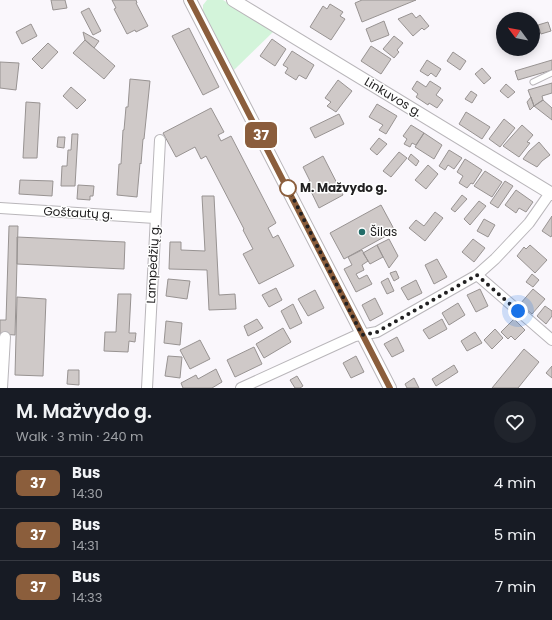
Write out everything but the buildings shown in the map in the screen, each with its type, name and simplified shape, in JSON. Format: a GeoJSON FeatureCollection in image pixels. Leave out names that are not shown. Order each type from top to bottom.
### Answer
{"type":"FeatureCollection","features":[{"type":"Feature","properties":{"kind":"street","name":"Linkuvos g."},"geometry":{"type":"LineString","coordinates":[[233,0],[551,194]]}},
{"type":"Feature","properties":{"kind":"street"},"geometry":{"type":"LineString","coordinates":[[196,4],[390,388]]}},
{"type":"Feature","properties":{"kind":"street","name":"Lampėdžių g."},"geometry":{"type":"LineString","coordinates":[[147,388],[160,140]]}},
{"type":"Feature","properties":{"kind":"street"},"geometry":{"type":"LineString","coordinates":[[241,388],[355,336],[377,332],[477,275],[495,259],[529,223],[551,194]]}},
{"type":"Feature","properties":{"kind":"street","name":"Goštautų g."},"geometry":{"type":"LineString","coordinates":[[0,208],[155,218]]}},
{"type":"Feature","properties":{"kind":"street"},"geometry":{"type":"LineString","coordinates":[[477,275],[552,340]]}},
{"type":"Feature","properties":{"kind":"street"},"geometry":{"type":"LineString","coordinates":[[2,388],[5,337]]}},
{"type":"Feature","properties":{"kind":"lane"},"geometry":{"type":"LineString","coordinates":[[533,82],[552,73]]}},
{"type":"Feature","properties":{"kind":"green space"},"geometry":{"type":"Polygon","coordinates":[[[207,0],[223,0],[274,31],[234,70],[203,11],[203,5],[207,0]]]}},
{"type":"Feature","properties":{"kind":"bus line","name":"37"},"geometry":{"type":"LineString","coordinates":[[190,0],[268,148],[327,267],[390,388]]}},
{"type":"Feature","properties":{"kind":"place","name":"M. Mažvydo g."},"geometry":{"type":"Point","coordinates":[288,188]}},
{"type":"Feature","properties":{"kind":"place","name":"Šilas"},"geometry":{"type":"Point","coordinates":[362,232]}},
{"type":"Feature","properties":{"kind":"route"},"geometry":{"type":"LineString","coordinates":[[288,188],[362,335],[377,332],[477,275],[518,311]]}}]}
